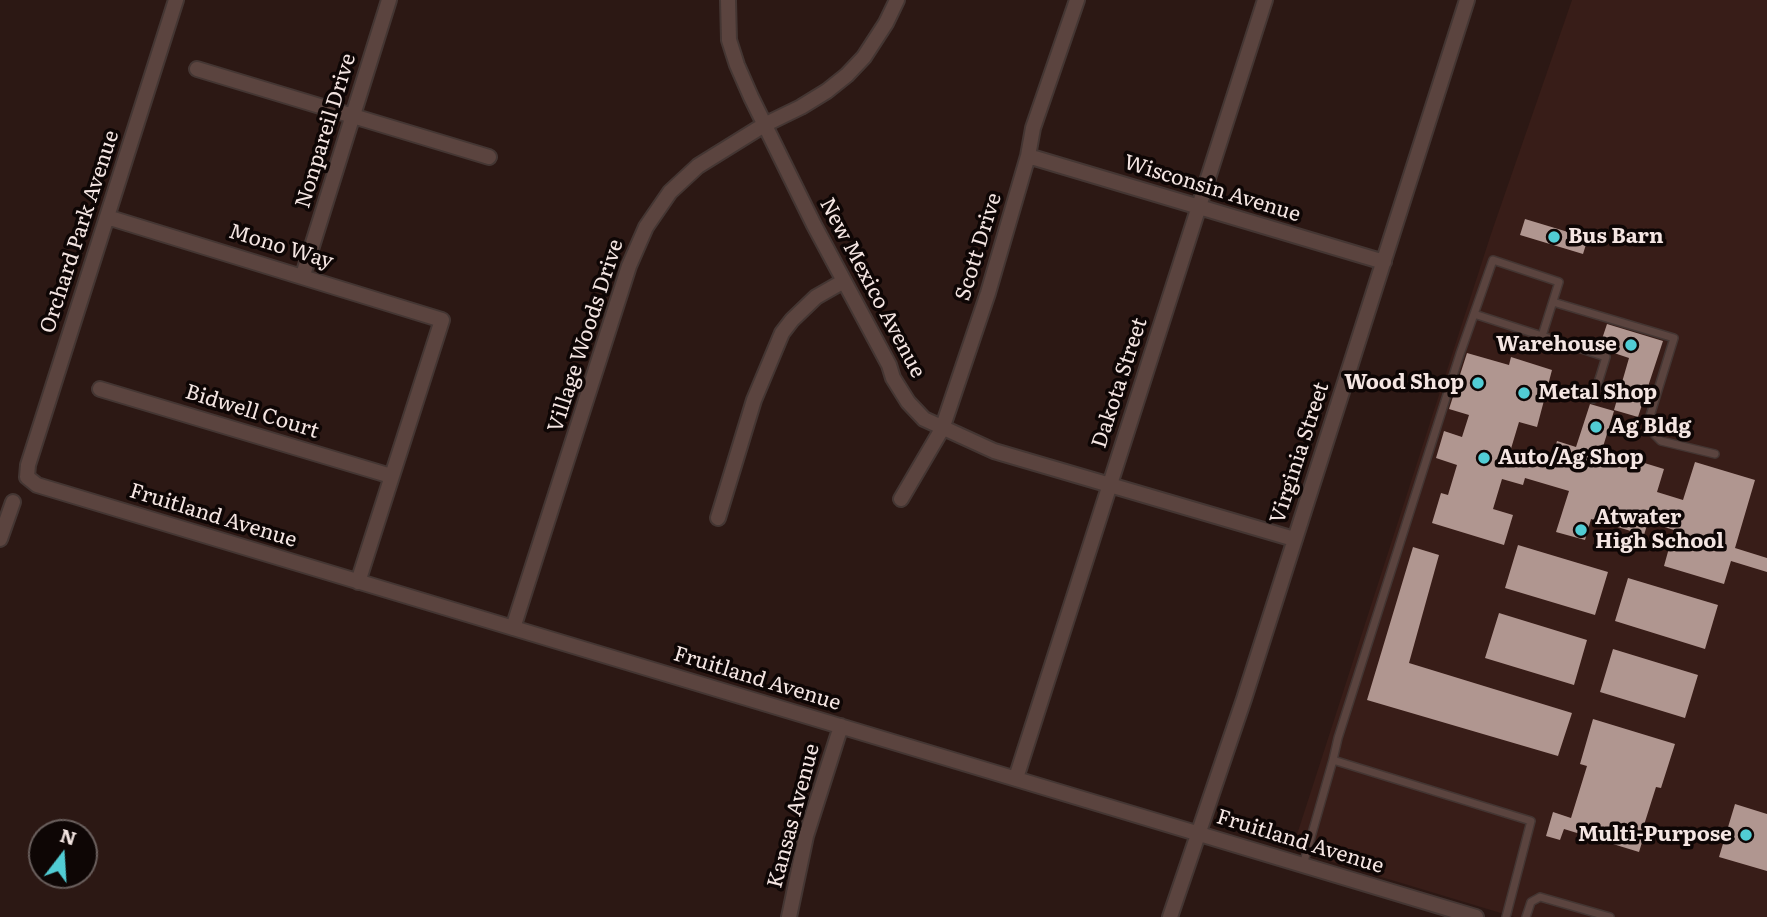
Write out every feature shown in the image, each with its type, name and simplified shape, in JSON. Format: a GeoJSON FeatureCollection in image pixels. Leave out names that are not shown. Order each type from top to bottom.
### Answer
{"type":"FeatureCollection","features":[{"type":"Feature","properties":{"kind":"street","name":"Orchard Park Avenue"},"geometry":{"type":"LineString","coordinates":[[27,477],[28,465],[176,0]]}},
{"type":"Feature","properties":{"kind":"street","name":"Nonpareil Drive"},"geometry":{"type":"LineString","coordinates":[[303,275],[389,0]]}},
{"type":"Feature","properties":{"kind":"street","name":"New Mexico Avenue"},"geometry":{"type":"LineString","coordinates":[[728,0],[729,40],[737,65],[764,125],[889,365],[893,378],[908,402],[924,419],[994,450],[1294,539]]}},
{"type":"Feature","properties":{"kind":"street","name":"Village Woods Drive"},"geometry":{"type":"LineString","coordinates":[[513,628],[629,266],[646,227],[670,192],[698,166],[764,125],[801,107],[847,75],[871,46],[897,0]]}},
{"type":"Feature","properties":{"kind":"street","name":"Scott Drive"},"geometry":{"type":"LineString","coordinates":[[901,499],[942,429],[988,293],[1028,156],[1033,128],[1077,0]]}},
{"type":"Feature","properties":{"kind":"street","name":"Dakota Street"},"geometry":{"type":"LineString","coordinates":[[1016,778],[1265,0]]}},
{"type":"Feature","properties":{"kind":"street","name":"Virginia Street"},"geometry":{"type":"LineString","coordinates":[[1170,917],[1244,699],[1467,0]]}},
{"type":"Feature","properties":{"kind":"street"},"geometry":{"type":"LineString","coordinates":[[197,69],[489,157]]}},
{"type":"Feature","properties":{"kind":"street","name":"Wisconsin Avenue"},"geometry":{"type":"LineString","coordinates":[[1028,156],[1384,262]]}},
{"type":"Feature","properties":{"kind":"street","name":"Mono Way"},"geometry":{"type":"LineString","coordinates":[[107,217],[303,275],[442,320],[391,475]]}},
{"type":"Feature","properties":{"kind":"street"},"geometry":{"type":"LineString","coordinates":[[718,518],[754,400],[782,333],[816,297],[844,281]]}},
{"type":"Feature","properties":{"kind":"street","name":"Bidwell Court"},"geometry":{"type":"LineString","coordinates":[[100,389],[391,475]]}},
{"type":"Feature","properties":{"kind":"street"},"geometry":{"type":"LineString","coordinates":[[358,582],[391,475]]}},
{"type":"Feature","properties":{"kind":"street","name":"Fruitland Avenue"},"geometry":{"type":"LineString","coordinates":[[27,477],[37,485],[1476,917]]}},
{"type":"Feature","properties":{"kind":"street"},"geometry":{"type":"LineString","coordinates":[[0,539],[13,502]]}},
{"type":"Feature","properties":{"kind":"street","name":"Kansas Avenue"},"geometry":{"type":"LineString","coordinates":[[789,917],[806,836],[841,726]]}},
{"type":"Feature","properties":{"kind":"lane"},"geometry":{"type":"LineString","coordinates":[[1303,865],[1338,738],[1386,584],[1493,260],[1559,282],[1542,336]]}},
{"type":"Feature","properties":{"kind":"lane"},"geometry":{"type":"LineString","coordinates":[[1553,302],[1674,338],[1650,416],[1650,430],[1661,441],[1715,454]]}},
{"type":"Feature","properties":{"kind":"lane"},"geometry":{"type":"LineString","coordinates":[[1474,314],[1606,357],[1593,399]]}},
{"type":"Feature","properties":{"kind":"lane"},"geometry":{"type":"LineString","coordinates":[[1334,760],[1531,821],[1506,917]]}},
{"type":"Feature","properties":{"kind":"lane"},"geometry":{"type":"LineString","coordinates":[[1526,917],[1531,902],[1540,897],[1610,917]]}},
{"type":"Feature","properties":{"kind":"shaded area","name":"Atwater High School"},"geometry":{"type":"Polygon","coordinates":[[[1572,0],[1767,0],[1767,917],[1514,917],[1292,850],[1491,234],[1572,0]]]}},
{"type":"Feature","properties":{"kind":"building","name":"Bus Barn"},"geometry":{"type":"Polygon","coordinates":[[[1525,219],[1588,238],[1583,254],[1520,235],[1525,219]]]}},
{"type":"Feature","properties":{"kind":"building"},"geometry":{"type":"Polygon","coordinates":[[[1607,324],[1663,341],[1638,417],[1614,410],[1629,358],[1599,348],[1607,324]]]}},
{"type":"Feature","properties":{"kind":"building"},"geometry":{"type":"Polygon","coordinates":[[[1467,353],[1509,365],[1511,357],[1552,370],[1537,427],[1519,422],[1510,452],[1550,464],[1557,441],[1576,447],[1590,404],[1614,411],[1602,450],[1664,469],[1657,492],[1683,500],[1695,462],[1755,480],[1735,548],[1767,558],[1767,572],[1731,561],[1724,584],[1664,566],[1674,530],[1648,522],[1644,535],[1591,519],[1585,540],[1556,532],[1569,491],[1525,478],[1523,485],[1502,479],[1493,509],[1513,515],[1504,545],[1432,523],[1441,493],[1448,495],[1457,465],[1436,458],[1444,431],[1462,437],[1469,415],[1449,409],[1467,353]]]}},
{"type":"Feature","properties":{"kind":"building"},"geometry":{"type":"Polygon","coordinates":[[[1518,545],[1608,572],[1595,615],[1505,588],[1518,545]]]}},
{"type":"Feature","properties":{"kind":"building"},"geometry":{"type":"Polygon","coordinates":[[[1413,547],[1439,555],[1409,663],[1572,713],[1558,756],[1367,700],[1413,547]]]}},
{"type":"Feature","properties":{"kind":"building"},"geometry":{"type":"Polygon","coordinates":[[[1628,578],[1718,605],[1705,649],[1615,621],[1628,578]]]}},
{"type":"Feature","properties":{"kind":"building"},"geometry":{"type":"Polygon","coordinates":[[[1499,613],[1587,640],[1574,685],[1485,658],[1499,613]]]}},
{"type":"Feature","properties":{"kind":"building"},"geometry":{"type":"Polygon","coordinates":[[[1613,649],[1698,675],[1685,718],[1600,692],[1613,649]]]}},
{"type":"Feature","properties":{"kind":"building"},"geometry":{"type":"Polygon","coordinates":[[[1593,719],[1675,744],[1661,788],[1656,787],[1639,852],[1564,829],[1560,840],[1546,836],[1553,812],[1571,818],[1587,766],[1580,764],[1593,719]]]}},
{"type":"Feature","properties":{"kind":"building","name":"Multi-Purpose"},"geometry":{"type":"Polygon","coordinates":[[[1735,804],[1767,814],[1767,871],[1719,857],[1735,804]]]}},
{"type":"Feature","properties":{"kind":"place","name":"Bus Barn"},"geometry":{"type":"Point","coordinates":[1554,237]}},
{"type":"Feature","properties":{"kind":"place","name":"Warehouse"},"geometry":{"type":"Point","coordinates":[1631,345]}},
{"type":"Feature","properties":{"kind":"place","name":"Wood Shop"},"geometry":{"type":"Point","coordinates":[1478,383]}},
{"type":"Feature","properties":{"kind":"place","name":"Metal Shop"},"geometry":{"type":"Point","coordinates":[1524,393]}},
{"type":"Feature","properties":{"kind":"place","name":"Ag Bldg"},"geometry":{"type":"Point","coordinates":[1596,427]}},
{"type":"Feature","properties":{"kind":"place","name":"Auto/Ag Shop"},"geometry":{"type":"Point","coordinates":[1484,458]}},
{"type":"Feature","properties":{"kind":"place","name":"Atwater High School"},"geometry":{"type":"Point","coordinates":[1581,530]}},
{"type":"Feature","properties":{"kind":"place","name":"Multi-Purpose"},"geometry":{"type":"Point","coordinates":[1746,835]}}]}
